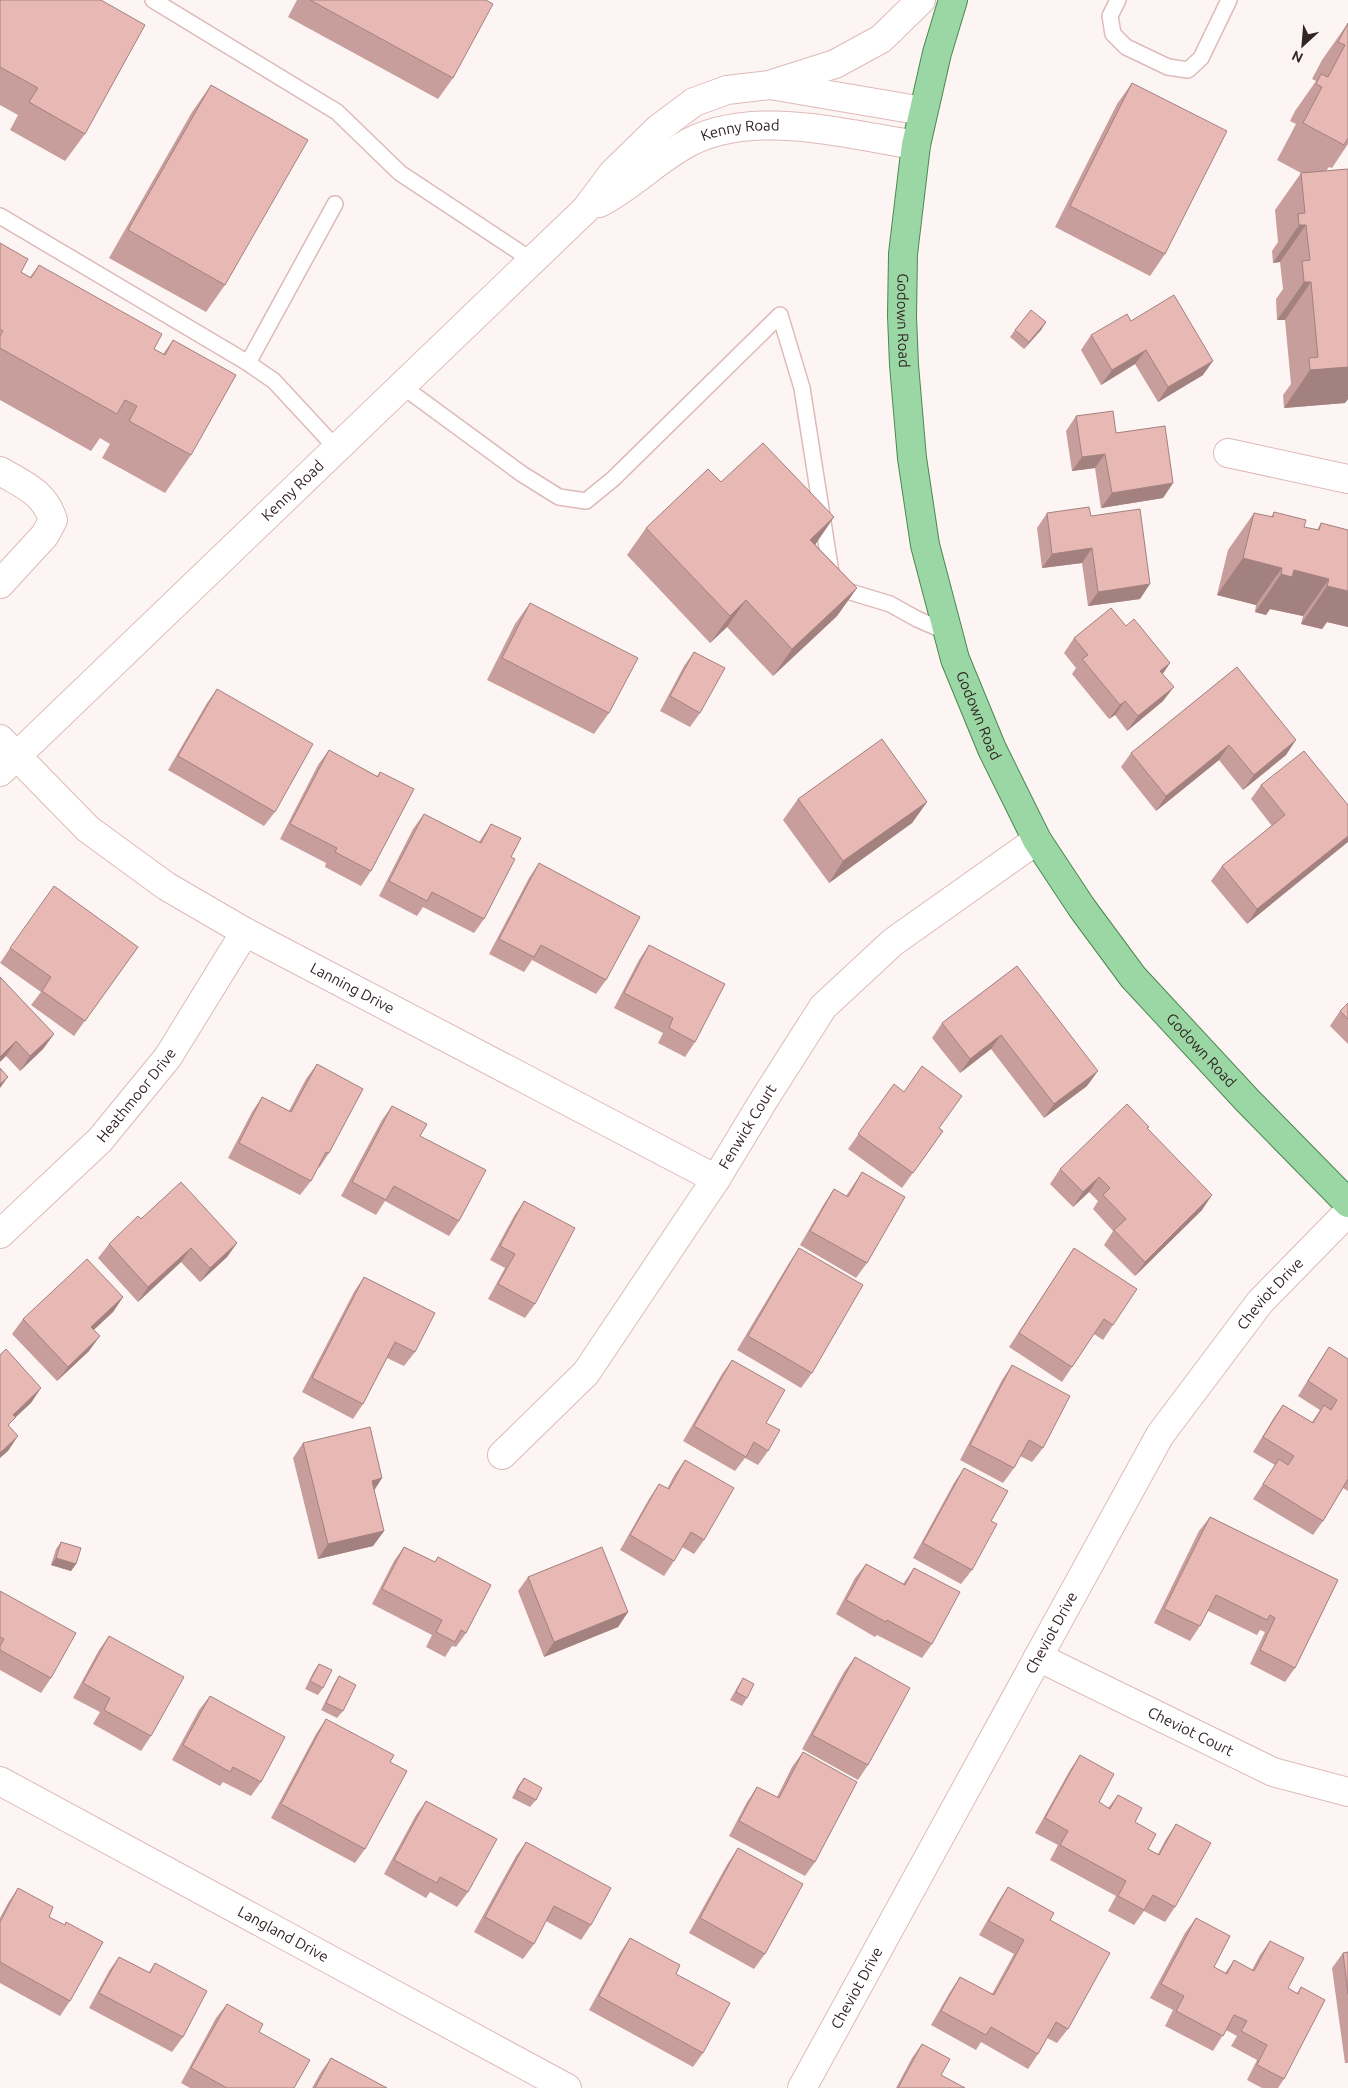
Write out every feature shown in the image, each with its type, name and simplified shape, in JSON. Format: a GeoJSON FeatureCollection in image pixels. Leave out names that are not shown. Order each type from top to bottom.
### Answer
{"type":"FeatureCollection","features":[{"type":"Feature","properties":{"kind":"main road"},"geometry":{"type":"LineString","coordinates":[[923,111],[953,0]]}},
{"type":"Feature","properties":{"kind":"main road","name":"Godown Road"},"geometry":{"type":"LineString","coordinates":[[923,111],[916,145],[903,254],[904,365],[912,458],[925,546],[955,659],[992,749],[1037,840],[1082,908],[1133,977],[1247,1100],[1348,1203]]}},
{"type":"Feature","properties":{"kind":"street","name":"Kenny Road"},"geometry":{"type":"LineString","coordinates":[[6,755],[337,449],[533,261],[586,209],[613,173],[652,135],[694,102],[728,90],[770,85],[835,64],[882,39],[921,0]]}},
{"type":"Feature","properties":{"kind":"street","name":"Kenny Road"},"geometry":{"type":"LineString","coordinates":[[770,85],[923,111]]}},
{"type":"Feature","properties":{"kind":"street","name":"Kenny Road"},"geometry":{"type":"LineString","coordinates":[[586,209],[615,195],[682,146],[717,132],[752,125],[795,126],[916,145]]}},
{"type":"Feature","properties":{"kind":"street"},"geometry":{"type":"LineString","coordinates":[[1228,453],[1348,479]]}},
{"type":"Feature","properties":{"kind":"street"},"geometry":{"type":"LineString","coordinates":[[0,471],[36,491],[49,509],[53,520],[45,535],[0,584]]}},
{"type":"Feature","properties":{"kind":"street","name":"Lanning Drive"},"geometry":{"type":"LineString","coordinates":[[6,755],[88,829],[166,886],[245,932],[716,1179]]}},
{"type":"Feature","properties":{"kind":"street","name":"Fenwick Court"},"geometry":{"type":"LineString","coordinates":[[502,1455],[586,1373],[716,1179],[823,1007],[893,942],[1037,840]]}},
{"type":"Feature","properties":{"kind":"street","name":"Heathmoor Drive"},"geometry":{"type":"LineString","coordinates":[[0,1234],[100,1140],[162,1064],[245,932]]}},
{"type":"Feature","properties":{"kind":"street","name":"Cheviot Drive"},"geometry":{"type":"LineString","coordinates":[[802,2088],[1160,1435],[1260,1302],[1348,1212]]}},
{"type":"Feature","properties":{"kind":"street","name":"Cheviot Court"},"geometry":{"type":"LineString","coordinates":[[1038,1657],[1273,1772],[1348,1792]]}},
{"type":"Feature","properties":{"kind":"street","name":"Langland Drive"},"geometry":{"type":"LineString","coordinates":[[0,1781],[567,2088]]}},
{"type":"Feature","properties":{"kind":"lane"},"geometry":{"type":"LineString","coordinates":[[153,0],[337,112],[400,172],[533,261]]}},
{"type":"Feature","properties":{"kind":"lane"},"geometry":{"type":"LineString","coordinates":[[1118,0],[1110,16],[1113,34],[1126,47],[1168,67],[1188,70],[1201,58],[1229,0]]}},
{"type":"Feature","properties":{"kind":"lane"},"geometry":{"type":"LineString","coordinates":[[248,363],[335,204]]}},
{"type":"Feature","properties":{"kind":"lane"},"geometry":{"type":"LineString","coordinates":[[0,216],[248,363],[274,381],[337,449]]}},
{"type":"Feature","properties":{"kind":"lane"},"geometry":{"type":"LineString","coordinates":[[402,386],[522,474],[559,497],[586,501],[614,479],[780,315],[802,388],[832,579],[844,590],[890,604],[917,619],[949,633]]}},
{"type":"Feature","properties":{"kind":"building"},"geometry":{"type":"Polygon","coordinates":[[[0,0],[101,0],[145,25],[85,134],[29,102],[38,88],[0,67],[0,0]]]}},
{"type":"Feature","properties":{"kind":"building"},"geometry":{"type":"Polygon","coordinates":[[[310,0],[486,0],[493,4],[453,78],[310,0]]]}},
{"type":"Feature","properties":{"kind":"building"},"geometry":{"type":"Polygon","coordinates":[[[1348,23],[1348,138],[1344,145],[1303,123],[1322,87],[1316,84],[1321,74],[1328,77],[1345,45],[1338,42],[1348,23]]]}},
{"type":"Feature","properties":{"kind":"building"},"geometry":{"type":"Polygon","coordinates":[[[1132,83],[1227,131],[1165,254],[1070,206],[1132,83]]]}},
{"type":"Feature","properties":{"kind":"building"},"geometry":{"type":"Polygon","coordinates":[[[211,85],[308,140],[225,285],[128,230],[211,85]]]}},
{"type":"Feature","properties":{"kind":"building"},"geometry":{"type":"Polygon","coordinates":[[[1348,169],[1348,367],[1310,370],[1309,358],[1318,357],[1311,282],[1304,282],[1302,261],[1310,260],[1306,225],[1299,225],[1298,214],[1305,213],[1301,173],[1348,169]]]}},
{"type":"Feature","properties":{"kind":"building"},"geometry":{"type":"Polygon","coordinates":[[[0,243],[28,259],[21,272],[31,278],[39,265],[162,334],[154,349],[165,355],[173,340],[236,375],[191,455],[129,421],[137,406],[125,400],[117,414],[0,348],[0,336],[3,331],[0,329],[0,243]]]}},
{"type":"Feature","properties":{"kind":"building"},"geometry":{"type":"Polygon","coordinates":[[[1174,295],[1213,361],[1168,387],[1146,350],[1112,370],[1091,335],[1127,314],[1131,321],[1174,295]]]}},
{"type":"Feature","properties":{"kind":"building"},"geometry":{"type":"Polygon","coordinates":[[[1031,310],[1046,322],[1029,342],[1015,330],[1031,310]]]}},
{"type":"Feature","properties":{"kind":"building"},"geometry":{"type":"Polygon","coordinates":[[[1113,411],[1116,433],[1165,426],[1173,483],[1112,493],[1105,454],[1082,457],[1076,416],[1113,411]]]}},
{"type":"Feature","properties":{"kind":"building"},"geometry":{"type":"Polygon","coordinates":[[[763,443],[834,517],[810,540],[857,588],[792,649],[746,600],[730,616],[646,528],[708,469],[721,482],[763,443]]]}},
{"type":"Feature","properties":{"kind":"building"},"geometry":{"type":"Polygon","coordinates":[[[1089,507],[1091,516],[1140,509],[1150,584],[1098,592],[1092,548],[1052,554],[1047,513],[1089,507]]]}},
{"type":"Feature","properties":{"kind":"building"},"geometry":{"type":"Polygon","coordinates":[[[1274,512],[1306,520],[1304,527],[1319,530],[1321,523],[1348,530],[1348,591],[1327,586],[1329,579],[1294,570],[1292,577],[1281,574],[1282,568],[1243,558],[1254,513],[1273,517],[1274,512]]]}},
{"type":"Feature","properties":{"kind":"building"},"geometry":{"type":"Polygon","coordinates":[[[530,603],[638,658],[609,713],[502,658],[530,603]]]}},
{"type":"Feature","properties":{"kind":"building"},"geometry":{"type":"Polygon","coordinates":[[[1111,608],[1126,626],[1134,619],[1170,663],[1160,671],[1174,687],[1138,716],[1125,701],[1120,705],[1082,659],[1088,655],[1074,638],[1111,608]]]}},
{"type":"Feature","properties":{"kind":"building"},"geometry":{"type":"Polygon","coordinates":[[[694,652],[725,668],[700,713],[670,696],[694,652]]]}},
{"type":"Feature","properties":{"kind":"building"},"geometry":{"type":"Polygon","coordinates":[[[1237,667],[1296,740],[1254,775],[1229,745],[1166,796],[1131,753],[1237,667]]]}},
{"type":"Feature","properties":{"kind":"building"},"geometry":{"type":"Polygon","coordinates":[[[217,689],[313,744],[275,812],[178,756],[217,689]]]}},
{"type":"Feature","properties":{"kind":"building"},"geometry":{"type":"Polygon","coordinates":[[[882,739],[927,802],[843,861],[798,799],[882,739]]]}},
{"type":"Feature","properties":{"kind":"building"},"geometry":{"type":"Polygon","coordinates":[[[329,750],[378,777],[380,772],[414,789],[371,871],[335,852],[337,848],[290,824],[329,750]]]}},
{"type":"Feature","properties":{"kind":"building"},"geometry":{"type":"Polygon","coordinates":[[[1304,751],[1348,805],[1348,836],[1257,909],[1222,866],[1285,815],[1261,785],[1304,751]]]}},
{"type":"Feature","properties":{"kind":"building"},"geometry":{"type":"Polygon","coordinates":[[[424,814],[481,843],[491,824],[521,838],[511,857],[515,859],[484,919],[432,892],[427,901],[389,881],[424,814]]]}},
{"type":"Feature","properties":{"kind":"building"},"geometry":{"type":"Polygon","coordinates":[[[539,863],[640,917],[606,980],[541,945],[534,957],[499,939],[539,863]]]}},
{"type":"Feature","properties":{"kind":"building"},"geometry":{"type":"Polygon","coordinates":[[[54,886],[138,947],[85,1021],[42,991],[51,977],[10,948],[54,886]]]}},
{"type":"Feature","properties":{"kind":"building"},"geometry":{"type":"Polygon","coordinates":[[[649,945],[725,984],[695,1042],[669,1028],[673,1018],[624,993],[649,945]]]}},
{"type":"Feature","properties":{"kind":"building"},"geometry":{"type":"Polygon","coordinates":[[[1017,966],[1098,1071],[1054,1104],[1001,1035],[970,1059],[942,1023],[1017,966]]]}},
{"type":"Feature","properties":{"kind":"building"},"geometry":{"type":"Polygon","coordinates":[[[0,977],[54,1034],[30,1056],[16,1041],[0,1057],[0,977]]]}},
{"type":"Feature","properties":{"kind":"building"},"geometry":{"type":"Polygon","coordinates":[[[1348,1003],[1348,1019],[1340,1011],[1348,1003]]]}},
{"type":"Feature","properties":{"kind":"building"},"geometry":{"type":"Polygon","coordinates":[[[317,1064],[363,1089],[329,1153],[326,1152],[311,1181],[239,1143],[262,1097],[291,1112],[317,1064]]]}},
{"type":"Feature","properties":{"kind":"building"},"geometry":{"type":"Polygon","coordinates":[[[922,1066],[962,1096],[939,1128],[943,1131],[913,1173],[858,1134],[894,1084],[904,1092],[922,1066]]]}},
{"type":"Feature","properties":{"kind":"building"},"geometry":{"type":"Polygon","coordinates":[[[0,1068],[8,1077],[0,1084],[0,1068]]]}},
{"type":"Feature","properties":{"kind":"building"},"geometry":{"type":"Polygon","coordinates":[[[1127,1104],[1149,1127],[1147,1128],[1212,1195],[1145,1262],[1114,1230],[1126,1219],[1103,1195],[1110,1188],[1099,1177],[1083,1192],[1060,1169],[1127,1104]]]}},
{"type":"Feature","properties":{"kind":"building"},"geometry":{"type":"Polygon","coordinates":[[[392,1106],[427,1124],[420,1136],[486,1170],[459,1221],[394,1186],[386,1200],[352,1182],[392,1106]]]}},
{"type":"Feature","properties":{"kind":"building"},"geometry":{"type":"Polygon","coordinates":[[[862,1172],[905,1197],[867,1263],[810,1231],[834,1189],[848,1197],[862,1172]]]}},
{"type":"Feature","properties":{"kind":"building"},"geometry":{"type":"Polygon","coordinates":[[[181,1182],[237,1243],[210,1268],[191,1248],[148,1287],[109,1244],[138,1216],[141,1219],[181,1182]]]}},
{"type":"Feature","properties":{"kind":"building"},"geometry":{"type":"Polygon","coordinates":[[[524,1201],[575,1228],[535,1304],[498,1284],[515,1254],[500,1246],[524,1201]]]}},
{"type":"Feature","properties":{"kind":"building"},"geometry":{"type":"Polygon","coordinates":[[[799,1248],[863,1285],[812,1373],[748,1336],[799,1248]]]}},
{"type":"Feature","properties":{"kind":"building"},"geometry":{"type":"Polygon","coordinates":[[[1074,1248],[1137,1289],[1113,1325],[1104,1319],[1072,1367],[1019,1333],[1074,1248]]]}},
{"type":"Feature","properties":{"kind":"building"},"geometry":{"type":"Polygon","coordinates":[[[87,1259],[123,1297],[91,1327],[100,1336],[68,1367],[23,1319],[87,1259]]]}},
{"type":"Feature","properties":{"kind":"building"},"geometry":{"type":"Polygon","coordinates":[[[364,1277],[435,1313],[415,1352],[395,1342],[363,1404],[312,1378],[364,1277]]]}},
{"type":"Feature","properties":{"kind":"building"},"geometry":{"type":"Polygon","coordinates":[[[1329,1347],[1348,1359],[1348,1479],[1323,1521],[1263,1484],[1279,1459],[1288,1465],[1294,1456],[1263,1437],[1283,1405],[1313,1423],[1324,1405],[1331,1410],[1337,1400],[1308,1381],[1329,1347]]]}},
{"type":"Feature","properties":{"kind":"building"},"geometry":{"type":"Polygon","coordinates":[[[6,1349],[41,1388],[13,1415],[16,1417],[8,1425],[18,1436],[0,1453],[0,1355],[6,1349]]]}},
{"type":"Feature","properties":{"kind":"building"},"geometry":{"type":"Polygon","coordinates":[[[732,1360],[785,1390],[766,1423],[780,1430],[768,1451],[754,1442],[746,1457],[694,1426],[732,1360]]]}},
{"type":"Feature","properties":{"kind":"building"},"geometry":{"type":"Polygon","coordinates":[[[1012,1365],[1070,1396],[1043,1448],[1029,1440],[1014,1468],[970,1445],[1012,1365]]]}},
{"type":"Feature","properties":{"kind":"building"},"geometry":{"type":"Polygon","coordinates":[[[370,1427],[382,1478],[372,1481],[384,1531],[328,1544],[303,1443],[370,1427]]]}},
{"type":"Feature","properties":{"kind":"building"},"geometry":{"type":"Polygon","coordinates":[[[685,1460],[734,1488],[704,1540],[691,1532],[674,1561],[630,1535],[659,1484],[669,1489],[685,1460]]]}},
{"type":"Feature","properties":{"kind":"building"},"geometry":{"type":"Polygon","coordinates":[[[964,1468],[1008,1491],[991,1521],[997,1524],[972,1570],[923,1543],[964,1468]]]}},
{"type":"Feature","properties":{"kind":"building"},"geometry":{"type":"Polygon","coordinates":[[[1210,1517],[1338,1580],[1295,1668],[1260,1650],[1275,1618],[1270,1615],[1267,1620],[1216,1595],[1200,1626],[1164,1609],[1210,1517]]]}},
{"type":"Feature","properties":{"kind":"building"},"geometry":{"type":"Polygon","coordinates":[[[61,1542],[81,1548],[76,1564],[56,1558],[61,1542]]]}},
{"type":"Feature","properties":{"kind":"building"},"geometry":{"type":"Polygon","coordinates":[[[404,1547],[435,1562],[438,1557],[491,1585],[466,1633],[461,1630],[455,1642],[436,1632],[442,1620],[382,1589],[404,1547]]]}},
{"type":"Feature","properties":{"kind":"building"},"geometry":{"type":"Polygon","coordinates":[[[602,1547],[628,1612],[554,1642],[528,1577],[602,1547]]]}},
{"type":"Feature","properties":{"kind":"building"},"geometry":{"type":"Polygon","coordinates":[[[866,1564],[905,1585],[914,1568],[960,1592],[932,1644],[846,1600],[866,1564]]]}},
{"type":"Feature","properties":{"kind":"building"},"geometry":{"type":"Polygon","coordinates":[[[0,1591],[76,1633],[51,1678],[0,1650],[4,1639],[0,1637],[0,1591]]]}},
{"type":"Feature","properties":{"kind":"building"},"geometry":{"type":"Polygon","coordinates":[[[109,1636],[184,1677],[151,1736],[104,1710],[110,1698],[83,1683],[109,1636]]]}},
{"type":"Feature","properties":{"kind":"building"},"geometry":{"type":"Polygon","coordinates":[[[855,1657],[910,1688],[868,1765],[812,1735],[855,1657]]]}},
{"type":"Feature","properties":{"kind":"building"},"geometry":{"type":"Polygon","coordinates":[[[319,1664],[332,1670],[323,1688],[310,1681],[319,1664]]]}},
{"type":"Feature","properties":{"kind":"building"},"geometry":{"type":"Polygon","coordinates":[[[339,1676],[356,1685],[343,1711],[326,1703],[339,1676]]]}},
{"type":"Feature","properties":{"kind":"building"},"geometry":{"type":"Polygon","coordinates":[[[743,1678],[754,1684],[747,1698],[736,1692],[743,1678]]]}},
{"type":"Feature","properties":{"kind":"building"},"geometry":{"type":"Polygon","coordinates":[[[210,1696],[285,1737],[261,1782],[233,1767],[230,1772],[183,1745],[210,1696]]]}},
{"type":"Feature","properties":{"kind":"building"},"geometry":{"type":"Polygon","coordinates":[[[326,1719],[394,1755],[390,1762],[407,1771],[365,1849],[281,1804],[326,1719]]]}},
{"type":"Feature","properties":{"kind":"building"},"geometry":{"type":"Polygon","coordinates":[[[803,1752],[857,1782],[815,1862],[739,1821],[757,1787],[779,1798],[803,1752]]]}},
{"type":"Feature","properties":{"kind":"building"},"geometry":{"type":"Polygon","coordinates":[[[1080,1755],[1114,1774],[1099,1802],[1110,1809],[1118,1795],[1142,1808],[1135,1822],[1156,1834],[1148,1849],[1159,1855],[1176,1824],[1211,1843],[1175,1907],[1153,1895],[1144,1910],[1118,1896],[1126,1881],[1060,1845],[1068,1831],[1045,1818],[1080,1755]]]}},
{"type":"Feature","properties":{"kind":"building"},"geometry":{"type":"Polygon","coordinates":[[[524,1778],[542,1788],[536,1800],[517,1790],[524,1778]]]}},
{"type":"Feature","properties":{"kind":"building"},"geometry":{"type":"Polygon","coordinates":[[[426,1801],[497,1839],[468,1892],[440,1877],[437,1883],[394,1860],[426,1801]]]}},
{"type":"Feature","properties":{"kind":"building"},"geometry":{"type":"Polygon","coordinates":[[[526,1842],[611,1888],[591,1925],[554,1906],[534,1944],[485,1917],[526,1842]]]}},
{"type":"Feature","properties":{"kind":"building"},"geometry":{"type":"Polygon","coordinates":[[[738,1848],[803,1884],[765,1954],[700,1918],[738,1848]]]}},
{"type":"Feature","properties":{"kind":"building"},"geometry":{"type":"Polygon","coordinates":[[[1008,1887],[1054,1913],[1050,1920],[1110,1953],[1068,2029],[1056,2022],[1038,2054],[991,2027],[986,2035],[941,2011],[960,1977],[994,1995],[1024,1940],[989,1921],[1008,1887]]]}},
{"type":"Feature","properties":{"kind":"building"},"geometry":{"type":"Polygon","coordinates":[[[18,1888],[53,1907],[49,1917],[65,1925],[66,1922],[103,1942],[70,2001],[0,1962],[0,1922],[18,1888]]]}},
{"type":"Feature","properties":{"kind":"building"},"geometry":{"type":"Polygon","coordinates":[[[1196,1918],[1230,1936],[1214,1967],[1227,1974],[1234,1960],[1254,1971],[1270,1941],[1304,1958],[1288,1988],[1298,1994],[1301,1987],[1325,2000],[1284,2079],[1257,2065],[1267,2045],[1241,2031],[1247,2021],[1234,2015],[1223,2036],[1176,2011],[1184,1996],[1161,1984],[1196,1918]]]}},
{"type":"Feature","properties":{"kind":"building"},"geometry":{"type":"Polygon","coordinates":[[[630,1938],[680,1965],[676,1974],[730,2003],[703,2053],[599,1996],[630,1938]]]}},
{"type":"Feature","properties":{"kind":"building"},"geometry":{"type":"Polygon","coordinates":[[[1348,1952],[1348,1994],[1343,1953],[1348,1952]]]}},
{"type":"Feature","properties":{"kind":"building"},"geometry":{"type":"Polygon","coordinates":[[[119,1957],[150,1973],[155,1963],[207,1991],[183,2037],[99,1993],[119,1957]]]}},
{"type":"Feature","properties":{"kind":"building"},"geometry":{"type":"Polygon","coordinates":[[[227,2004],[263,2024],[259,2032],[310,2060],[294,2088],[227,2088],[191,2068],[227,2004]]]}},
{"type":"Feature","properties":{"kind":"building"},"geometry":{"type":"Polygon","coordinates":[[[922,2044],[950,2059],[941,2075],[965,2088],[898,2088],[922,2044]]]}},
{"type":"Feature","properties":{"kind":"building"},"geometry":{"type":"Polygon","coordinates":[[[331,2058],[387,2088],[315,2088],[331,2058]]]}}]}
